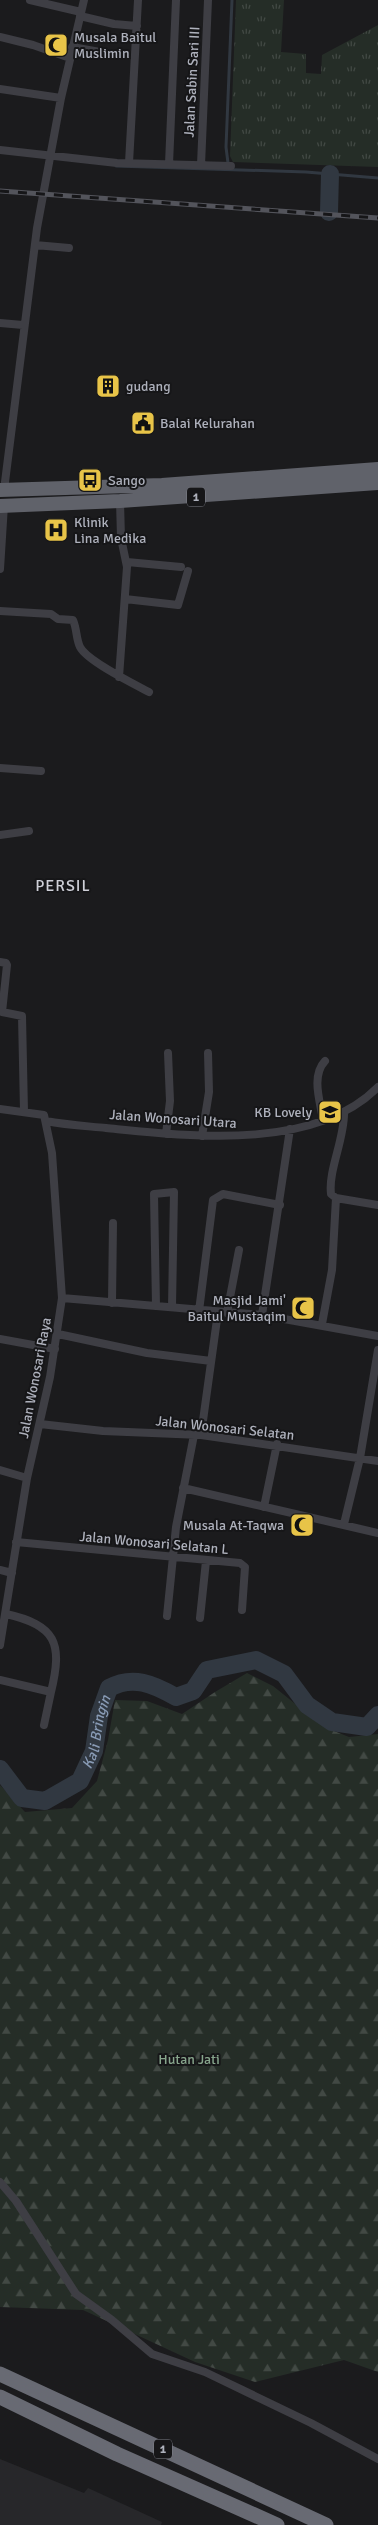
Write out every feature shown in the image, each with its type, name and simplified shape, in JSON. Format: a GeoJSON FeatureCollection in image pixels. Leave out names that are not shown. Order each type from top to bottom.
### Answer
{"type":"FeatureCollection","features":[{"type":"Feature","properties":{"kind":"highway","name":"1"},"geometry":{"type":"LineString","coordinates":[[2,490],[162,485],[378,470]]}},
{"type":"Feature","properties":{"kind":"highway","name":"1"},"geometry":{"type":"LineString","coordinates":[[2,506],[120,501],[378,483]]}},
{"type":"Feature","properties":{"kind":"highway","name":"1"},"geometry":{"type":"LineString","coordinates":[[0,2374],[326,2525]]}},
{"type":"Feature","properties":{"kind":"highway","name":"1"},"geometry":{"type":"LineString","coordinates":[[0,2397],[117,2454],[277,2525]]}},
{"type":"Feature","properties":{"kind":"street"},"geometry":{"type":"LineString","coordinates":[[30,0],[114,24],[137,26]]}},
{"type":"Feature","properties":{"kind":"street"},"geometry":{"type":"LineString","coordinates":[[2,490],[35,245],[61,98],[84,0]]}},
{"type":"Feature","properties":{"kind":"street"},"geometry":{"type":"LineString","coordinates":[[129,164],[138,0]]}},
{"type":"Feature","properties":{"kind":"street"},"geometry":{"type":"LineString","coordinates":[[169,164],[176,0]]}},
{"type":"Feature","properties":{"kind":"street","name":"Jalan Sabin Sari III"},"geometry":{"type":"LineString","coordinates":[[200,165],[208,0]]}},
{"type":"Feature","properties":{"kind":"street"},"geometry":{"type":"LineString","coordinates":[[0,37],[34,45],[70,58]]}},
{"type":"Feature","properties":{"kind":"street"},"geometry":{"type":"LineString","coordinates":[[72,47],[111,54]]}},
{"type":"Feature","properties":{"kind":"street"},"geometry":{"type":"LineString","coordinates":[[0,89],[61,98]]}},
{"type":"Feature","properties":{"kind":"street"},"geometry":{"type":"LineString","coordinates":[[0,150],[50,157],[129,164],[231,166]]}},
{"type":"Feature","properties":{"kind":"street"},"geometry":{"type":"LineString","coordinates":[[35,245],[69,248]]}},
{"type":"Feature","properties":{"kind":"street"},"geometry":{"type":"LineString","coordinates":[[0,323],[23,325]]}},
{"type":"Feature","properties":{"kind":"street"},"geometry":{"type":"LineString","coordinates":[[119,677],[127,562],[121,538],[120,501]]}},
{"type":"Feature","properties":{"kind":"street"},"geometry":{"type":"LineString","coordinates":[[0,569],[2,506]]}},
{"type":"Feature","properties":{"kind":"street"},"geometry":{"type":"LineString","coordinates":[[125,599],[178,605],[184,569],[127,562]]}},
{"type":"Feature","properties":{"kind":"street"},"geometry":{"type":"LineString","coordinates":[[0,611],[51,614],[58,619],[73,620],[80,649],[119,677],[149,692]]}},
{"type":"Feature","properties":{"kind":"street"},"geometry":{"type":"LineString","coordinates":[[0,768],[41,771]]}},
{"type":"Feature","properties":{"kind":"street"},"geometry":{"type":"LineString","coordinates":[[0,834],[29,831]]}},
{"type":"Feature","properties":{"kind":"street"},"geometry":{"type":"LineString","coordinates":[[0,962],[7,965],[2,1012],[22,1016],[24,1111]]}},
{"type":"Feature","properties":{"kind":"street"},"geometry":{"type":"LineString","coordinates":[[166,1134],[170,1101],[168,1053]]}},
{"type":"Feature","properties":{"kind":"street"},"geometry":{"type":"LineString","coordinates":[[202,1136],[209,1092],[208,1053]]}},
{"type":"Feature","properties":{"kind":"street"},"geometry":{"type":"LineString","coordinates":[[323,1120],[317,1081],[320,1067],[325,1061]]}},
{"type":"Feature","properties":{"kind":"street","name":"Jalan Wonosari Utara"},"geometry":{"type":"LineString","coordinates":[[0,1109],[24,1111],[45,1118],[166,1134],[238,1137],[290,1129],[323,1120],[361,1103],[378,1088]]}},
{"type":"Feature","properties":{"kind":"street"},"geometry":{"type":"LineString","coordinates":[[344,1112],[343,1132],[330,1191],[336,1198],[378,1204]]}},
{"type":"Feature","properties":{"kind":"street","name":"Jalan Wonosari Raya"},"geometry":{"type":"LineString","coordinates":[[0,1644],[27,1478],[58,1334],[62,1298],[52,1153],[45,1118]]}},
{"type":"Feature","properties":{"kind":"street"},"geometry":{"type":"LineString","coordinates":[[262,1316],[290,1129]]}},
{"type":"Feature","properties":{"kind":"street"},"geometry":{"type":"LineString","coordinates":[[156,1306],[154,1194],[172,1192],[174,1194],[172,1308]]}},
{"type":"Feature","properties":{"kind":"street"},"geometry":{"type":"LineString","coordinates":[[199,1311],[213,1200],[222,1194],[280,1205]]}},
{"type":"Feature","properties":{"kind":"street"},"geometry":{"type":"LineString","coordinates":[[322,1324],[332,1270],[336,1198]]}},
{"type":"Feature","properties":{"kind":"street"},"geometry":{"type":"LineString","coordinates":[[112,1303],[113,1224]]}},
{"type":"Feature","properties":{"kind":"street"},"geometry":{"type":"LineString","coordinates":[[227,1313],[239,1250]]}},
{"type":"Feature","properties":{"kind":"street"},"geometry":{"type":"LineString","coordinates":[[62,1298],[262,1316],[322,1324],[378,1336]]}},
{"type":"Feature","properties":{"kind":"street"},"geometry":{"type":"LineString","coordinates":[[167,1616],[183,1488],[198,1435],[212,1361],[218,1312]]}},
{"type":"Feature","properties":{"kind":"street"},"geometry":{"type":"LineString","coordinates":[[58,1334],[147,1353],[212,1361]]}},
{"type":"Feature","properties":{"kind":"street"},"geometry":{"type":"LineString","coordinates":[[0,1339],[55,1349]]}},
{"type":"Feature","properties":{"kind":"street"},"geometry":{"type":"LineString","coordinates":[[344,1524],[360,1458],[378,1350]]}},
{"type":"Feature","properties":{"kind":"street"},"geometry":{"type":"LineString","coordinates":[[369,1400],[378,1401]]}},
{"type":"Feature","properties":{"kind":"street","name":"Jalan Wonosari Selatan"},"geometry":{"type":"LineString","coordinates":[[40,1424],[103,1431],[198,1435],[277,1444],[378,1461]]}},
{"type":"Feature","properties":{"kind":"street"},"geometry":{"type":"LineString","coordinates":[[264,1507],[277,1444]]}},
{"type":"Feature","properties":{"kind":"street"},"geometry":{"type":"LineString","coordinates":[[0,1470],[27,1478]]}},
{"type":"Feature","properties":{"kind":"street"},"geometry":{"type":"LineString","coordinates":[[183,1488],[378,1533]]}},
{"type":"Feature","properties":{"kind":"street","name":"Jalan Wonosari Selatan L"},"geometry":{"type":"LineString","coordinates":[[16,1542],[244,1564],[242,1610]]}},
{"type":"Feature","properties":{"kind":"street"},"geometry":{"type":"LineString","coordinates":[[200,1618],[206,1561]]}},
{"type":"Feature","properties":{"kind":"street"},"geometry":{"type":"LineString","coordinates":[[0,1570],[12,1573]]}},
{"type":"Feature","properties":{"kind":"street"},"geometry":{"type":"LineString","coordinates":[[4,1611],[30,1619],[50,1634],[55,1642],[57,1657],[44,1725]]}},
{"type":"Feature","properties":{"kind":"street"},"geometry":{"type":"LineString","coordinates":[[0,1680],[51,1692]]}},
{"type":"Feature","properties":{"kind":"street"},"geometry":{"type":"LineString","coordinates":[[0,2182],[16,2201],[76,2294],[112,2320],[152,2354],[206,2372],[311,2423],[378,2460]]}},
{"type":"Feature","properties":{"kind":"shaded area"},"geometry":{"type":"Polygon","coordinates":[[[0,2459],[84,2493],[88,2488],[162,2522],[161,2525],[0,2525],[0,2459]]]}},
{"type":"Feature","properties":{"kind":"green space"},"geometry":{"type":"Polygon","coordinates":[[[236,0],[284,0],[281,52],[306,54],[306,73],[321,74],[322,55],[378,25],[378,167],[233,162],[230,156],[236,0]]]}},
{"type":"Feature","properties":{"kind":"green space","name":"Hutan Jati"},"geometry":{"type":"Polygon","coordinates":[[[247,1673],[273,1686],[324,1727],[349,1737],[378,1734],[378,2372],[344,2360],[255,2382],[195,2362],[83,2310],[0,2307],[0,1785],[25,1812],[72,1808],[97,1781],[108,1740],[115,1700],[147,1701],[182,1714],[247,1673]]]}},
{"type":"Feature","properties":{"kind":"waterway"},"geometry":{"type":"LineString","coordinates":[[228,163],[226,147],[232,0]]}},
{"type":"Feature","properties":{"kind":"waterway"},"geometry":{"type":"LineString","coordinates":[[116,166],[306,172],[378,178]]}},
{"type":"Feature","properties":{"kind":"waterway"},"geometry":{"type":"LineString","coordinates":[[329,212],[330,174]]}},
{"type":"Feature","properties":{"kind":"waterway","name":"Kali Bringin"},"geometry":{"type":"LineString","coordinates":[[0,1769],[22,1798],[45,1801],[80,1781],[94,1751],[99,1716],[109,1688],[126,1682],[143,1683],[159,1688],[176,1697],[193,1691],[207,1670],[256,1660],[284,1674],[307,1705],[332,1722],[367,1727],[378,1715]]}},
{"type":"Feature","properties":{"kind":"railway"},"geometry":{"type":"LineString","coordinates":[[0,191],[378,218]]}},
{"type":"Feature","properties":{"kind":"place","name":"Musala Baitul Muslimin"},"geometry":{"type":"Point","coordinates":[56,45]}},
{"type":"Feature","properties":{"kind":"place","name":"gudang"},"geometry":{"type":"Point","coordinates":[108,386]}},
{"type":"Feature","properties":{"kind":"place","name":"Balai Kelurahan"},"geometry":{"type":"Point","coordinates":[143,423]}},
{"type":"Feature","properties":{"kind":"place","name":"Sango"},"geometry":{"type":"Point","coordinates":[90,480]}},
{"type":"Feature","properties":{"kind":"place","name":"Klinik Lina Medika"},"geometry":{"type":"Point","coordinates":[56,530]}},
{"type":"Feature","properties":{"kind":"place","name":"KB Lovely"},"geometry":{"type":"Point","coordinates":[330,1112]}},
{"type":"Feature","properties":{"kind":"place","name":"Masjid Jami' Baitul Mustaqim"},"geometry":{"type":"Point","coordinates":[303,1308]}},
{"type":"Feature","properties":{"kind":"place","name":"Musala At-Taqwa"},"geometry":{"type":"Point","coordinates":[302,1525]}},
{"type":"Feature","properties":{"kind":"district","name":"PERSIL"},"geometry":{"type":"Point","coordinates":[63,886]}}]}
